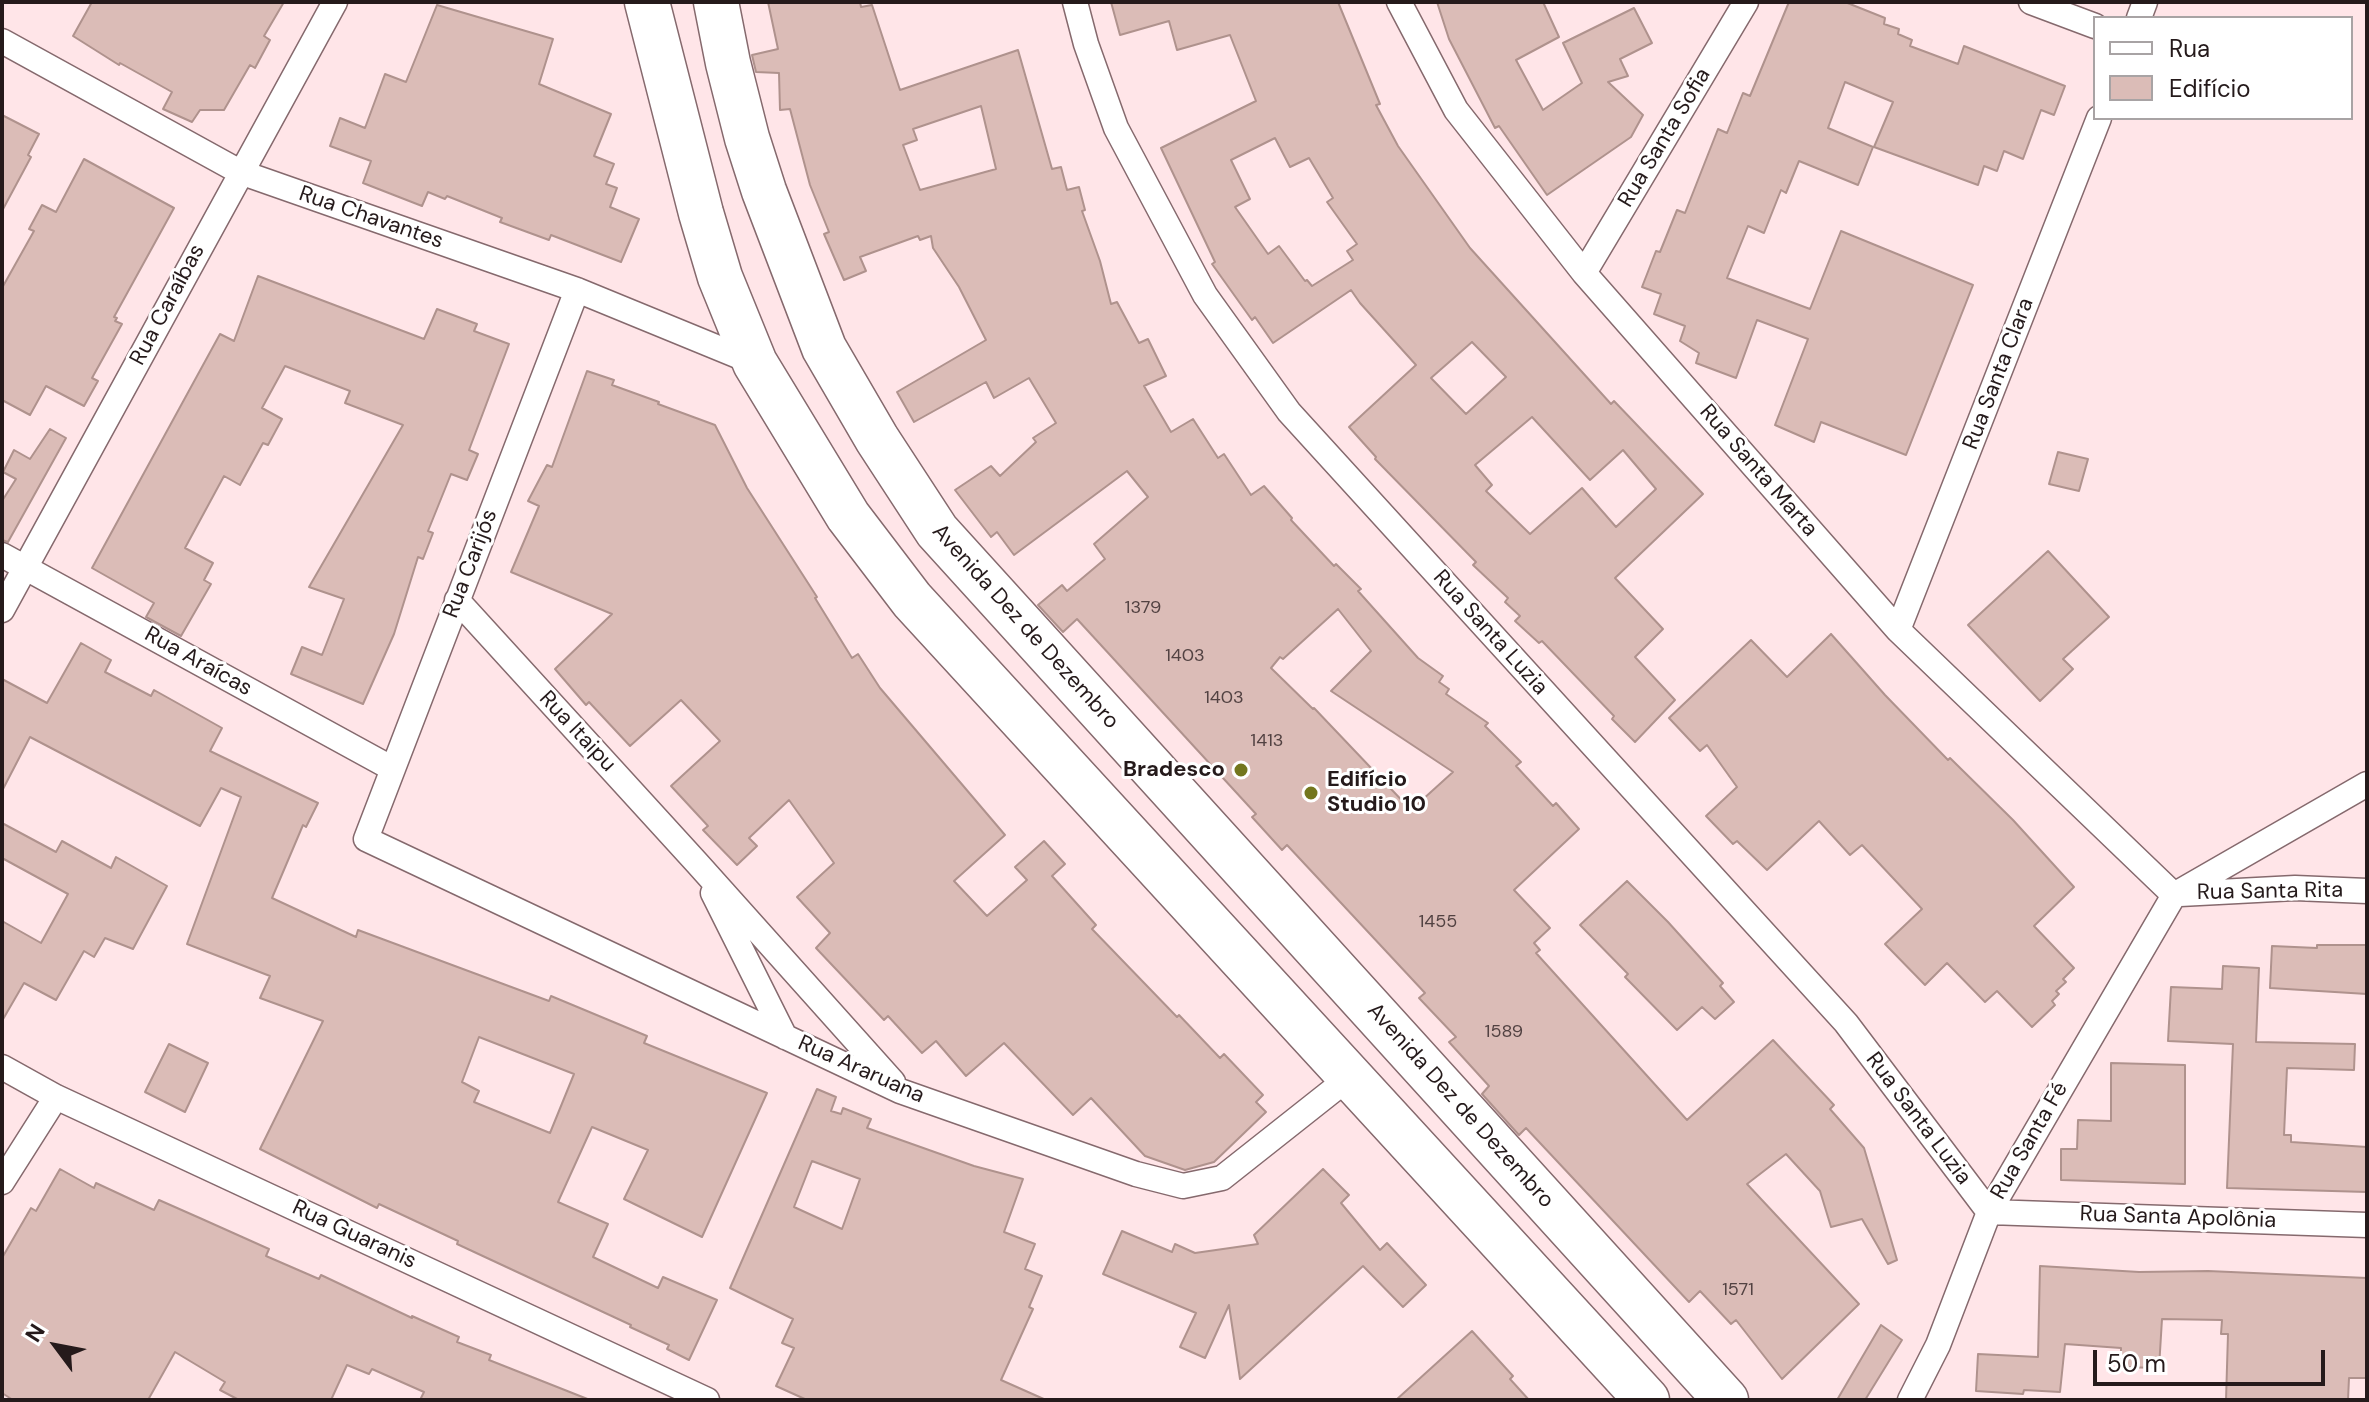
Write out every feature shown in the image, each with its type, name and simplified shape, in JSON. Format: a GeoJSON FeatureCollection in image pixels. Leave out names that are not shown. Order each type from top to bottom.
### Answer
{"type":"FeatureCollection","features":[{"type":"Feature","properties":{"kind":"highway"},"geometry":{"type":"LineString","coordinates":[[647,2],[720,277],[755,363],[848,516],[912,600],[1647,1400]]}},
{"type":"Feature","properties":{"kind":"highway","name":"Avenida Dez de Dezembro"},"geometry":{"type":"LineString","coordinates":[[716,2],[747,138],[824,348],[877,439],[937,531],[1726,1400]]}},
{"type":"Feature","properties":{"kind":"street","name":"Rua Caraíbas"},"geometry":{"type":"LineString","coordinates":[[2,610],[335,2]]}},
{"type":"Feature","properties":{"kind":"street","name":"Rua Santa Luzia"},"geometry":{"type":"LineString","coordinates":[[1075,2],[1086,44],[1116,128],[1205,295],[1289,412],[1846,1023],[1989,1212]]}},
{"type":"Feature","properties":{"kind":"street","name":"Rua Santa Marta"},"geometry":{"type":"LineString","coordinates":[[1399,2],[1456,110],[1584,273],[1898,630],[2174,895]]}},
{"type":"Feature","properties":{"kind":"street","name":"Rua Santa Sofia"},"geometry":{"type":"LineString","coordinates":[[1584,273],[1746,2]]}},
{"type":"Feature","properties":{"kind":"street"},"geometry":{"type":"LineString","coordinates":[[2031,2],[2093,25]]}},
{"type":"Feature","properties":{"kind":"street","name":"Rua Chavantes"},"geometry":{"type":"LineString","coordinates":[[2,41],[240,172],[577,290],[755,363]]}},
{"type":"Feature","properties":{"kind":"street","name":"Rua Santa Clara"},"geometry":{"type":"LineString","coordinates":[[1898,630],[2098,120]]}},
{"type":"Feature","properties":{"kind":"street","name":"Rua Carijós"},"geometry":{"type":"LineString","coordinates":[[366,839],[577,290]]}},
{"type":"Feature","properties":{"kind":"street","name":"Rua Araícas"},"geometry":{"type":"LineString","coordinates":[[2,555],[393,769]]}},
{"type":"Feature","properties":{"kind":"street","name":"Rua Itaipu"},"geometry":{"type":"LineString","coordinates":[[457,600],[900,1091]]}},
{"type":"Feature","properties":{"kind":"street"},"geometry":{"type":"LineString","coordinates":[[2174,895],[2367,784]]}},
{"type":"Feature","properties":{"kind":"street","name":"Rua Araruana"},"geometry":{"type":"LineString","coordinates":[[366,839],[900,1091],[1136,1174],[1183,1186],[1222,1178],[1351,1076]]}},
{"type":"Feature","properties":{"kind":"street","name":"Rua Itaipu"},"geometry":{"type":"LineString","coordinates":[[697,863],[785,1037]]}},
{"type":"Feature","properties":{"kind":"street","name":"Rua Santa Rita"},"geometry":{"type":"LineString","coordinates":[[2174,895],[2295,888],[2367,891]]}},
{"type":"Feature","properties":{"kind":"street","name":"Rua Santa Fé"},"geometry":{"type":"LineString","coordinates":[[1910,1400],[1938,1345],[1989,1212],[2174,895]]}},
{"type":"Feature","properties":{"kind":"street","name":"Rua Guaranis"},"geometry":{"type":"LineString","coordinates":[[2,1067],[56,1097],[707,1400]]}},
{"type":"Feature","properties":{"kind":"street"},"geometry":{"type":"LineString","coordinates":[[2,1182],[56,1097]]}},
{"type":"Feature","properties":{"kind":"street","name":"Rua Santa Apolônia"},"geometry":{"type":"LineString","coordinates":[[1989,1212],[2367,1225]]}},
{"type":"Feature","properties":{"kind":"building"},"geometry":{"type":"Polygon","coordinates":[[[92,2],[284,2],[264,36],[270,40],[255,68],[250,65],[224,110],[200,110],[192,122],[163,109],[172,92],[119,65],[73,36],[92,2]]]}},
{"type":"Feature","properties":{"kind":"building"},"geometry":{"type":"Polygon","coordinates":[[[768,2],[860,2],[861,7],[872,5],[900,90],[1018,50],[1052,169],[1061,167],[1067,190],[1079,187],[1085,210],[1082,211],[1111,304],[1117,302],[1139,343],[1148,339],[1166,376],[1144,386],[1171,432],[1193,419],[1218,458],[1224,454],[1251,495],[1264,486],[1334,566],[1336,564],[1361,589],[1358,591],[1418,658],[1443,676],[1439,682],[1449,689],[1446,694],[1488,723],[1485,726],[1521,762],[1516,766],[1579,829],[1514,890],[1550,928],[1534,943],[1540,950],[1536,953],[1687,1120],[1773,1040],[1834,1105],[1830,1109],[1864,1148],[1897,1260],[1888,1264],[1862,1219],[1831,1227],[1820,1191],[1786,1154],[1747,1184],[1859,1304],[1782,1379],[1736,1320],[1731,1324],[1700,1291],[1689,1302],[1526,1128],[1519,1135],[1482,1094],[1489,1086],[1449,1042],[1456,1037],[1419,998],[1425,993],[1287,845],[1282,850],[1252,817],[1256,814],[1077,619],[1063,632],[1038,605],[1062,585],[1067,591],[1105,559],[1094,544],[1148,497],[1127,471],[1014,555],[997,532],[991,537],[955,490],[991,466],[1000,476],[1036,442],[1033,438],[1056,423],[1029,378],[994,398],[986,382],[914,422],[897,392],[986,340],[959,287],[933,248],[931,236],[920,240],[918,236],[860,257],[866,271],[844,280],[824,234],[829,232],[810,185],[790,109],[780,110],[779,73],[756,72],[752,55],[778,49],[768,2]],[[981,106],[913,129],[917,140],[903,145],[920,190],[996,169],[981,106]],[[1338,609],[1271,668],[1314,708],[1411,810],[1453,772],[1331,691],[1371,651],[1338,609]]]}},
{"type":"Feature","properties":{"kind":"building"},"geometry":{"type":"Polygon","coordinates":[[[1111,2],[1338,2],[1380,104],[1376,105],[1398,146],[1470,248],[1611,404],[1614,401],[1703,494],[1615,578],[1663,629],[1635,657],[1675,700],[1635,742],[1542,641],[1539,643],[1515,621],[1520,616],[1505,602],[1508,598],[1473,565],[1476,562],[1375,459],[1349,427],[1416,365],[1351,290],[1273,343],[1255,317],[1252,320],[1212,264],[1215,262],[1161,148],[1256,101],[1230,35],[1177,50],[1169,21],[1120,35],[1111,2]],[[1275,138],[1231,160],[1250,199],[1235,207],[1268,254],[1279,246],[1312,286],[1353,260],[1347,251],[1357,244],[1327,202],[1333,198],[1309,158],[1290,167],[1275,138]],[[1472,342],[1431,378],[1466,414],[1506,377],[1472,342]],[[1532,417],[1475,465],[1492,485],[1486,491],[1530,534],[1582,488],[1616,527],[1656,489],[1623,450],[1590,480],[1532,417]]]}},
{"type":"Feature","properties":{"kind":"building"},"geometry":{"type":"Polygon","coordinates":[[[1437,2],[1543,2],[1559,37],[1516,60],[1543,110],[1582,83],[1563,43],[1634,8],[1652,43],[1620,59],[1628,76],[1608,82],[1643,115],[1631,137],[1547,195],[1499,126],[1495,128],[1449,39],[1437,2]]]}},
{"type":"Feature","properties":{"kind":"building"},"geometry":{"type":"Polygon","coordinates":[[[1789,2],[1845,2],[1885,18],[1884,24],[1899,29],[1898,34],[1912,40],[1910,46],[1958,64],[1964,46],[2065,86],[2054,115],[2041,110],[2023,159],[2004,151],[1997,171],[1984,166],[1978,185],[1874,147],[1893,102],[1845,82],[1828,128],[1873,147],[1858,185],[1799,161],[1786,193],[1781,190],[1764,233],[1748,226],[1727,278],[1810,309],[1841,231],[1973,285],[1906,455],[1821,422],[1814,442],[1775,425],[1808,339],[1757,320],[1736,378],[1696,363],[1699,353],[1680,341],[1685,326],[1654,314],[1661,294],[1642,287],[1677,210],[1685,213],[1718,129],[1727,133],[1743,93],[1750,96],[1789,2]]]}},
{"type":"Feature","properties":{"kind":"building"},"geometry":{"type":"Polygon","coordinates":[[[437,5],[553,39],[539,84],[611,114],[594,156],[614,164],[606,184],[617,188],[610,207],[639,219],[621,262],[551,235],[549,240],[500,222],[502,218],[447,196],[445,199],[428,192],[422,206],[363,183],[371,161],[330,146],[340,118],[365,128],[385,74],[406,82],[437,5]]]}},
{"type":"Feature","properties":{"kind":"building"},"geometry":{"type":"Polygon","coordinates":[[[2,115],[39,134],[28,155],[31,157],[2,211],[2,115]]]}},
{"type":"Feature","properties":{"kind":"building"},"geometry":{"type":"Polygon","coordinates":[[[84,159],[174,208],[114,317],[122,324],[92,378],[98,381],[84,406],[46,386],[30,415],[2,400],[2,288],[34,231],[29,229],[42,205],[56,212],[84,159]]]}},
{"type":"Feature","properties":{"kind":"building"},"geometry":{"type":"Polygon","coordinates":[[[258,276],[424,339],[437,309],[477,324],[474,331],[509,344],[469,450],[478,454],[467,480],[451,474],[428,531],[433,533],[423,559],[418,557],[394,634],[363,704],[291,674],[302,647],[322,655],[344,599],[309,587],[403,425],[345,403],[350,391],[285,366],[262,408],[282,419],[268,445],[263,443],[240,485],[224,476],[185,548],[213,563],[204,580],[211,584],[181,636],[146,617],[154,603],[92,568],[220,334],[234,341],[258,276]]]}},
{"type":"Feature","properties":{"kind":"building"},"geometry":{"type":"Polygon","coordinates":[[[587,371],[614,380],[612,385],[715,425],[747,488],[852,658],[858,654],[880,688],[1005,835],[954,881],[987,916],[1027,880],[1015,867],[1044,841],[1065,864],[1052,876],[1096,925],[1092,929],[1177,1017],[1179,1015],[1220,1058],[1224,1054],[1263,1095],[1256,1102],[1266,1112],[1214,1162],[1185,1170],[1145,1156],[1091,1098],[1073,1115],[1004,1043],[966,1076],[936,1041],[922,1053],[888,1016],[884,1020],[816,948],[830,933],[797,897],[834,863],[789,800],[749,838],[757,846],[737,865],[703,830],[708,826],[671,786],[720,741],[681,700],[630,746],[589,702],[586,705],[555,669],[612,614],[511,572],[539,506],[528,501],[547,465],[552,467],[587,371]]]}},
{"type":"Feature","properties":{"kind":"building"},"geometry":{"type":"Polygon","coordinates":[[[50,429],[66,438],[8,542],[2,540],[2,501],[16,479],[3,472],[14,450],[30,459],[50,429]]]}},
{"type":"Feature","properties":{"kind":"building"},"geometry":{"type":"Polygon","coordinates":[[[2058,452],[2088,459],[2079,491],[2049,484],[2058,452]]]}},
{"type":"Feature","properties":{"kind":"building"},"geometry":{"type":"Polygon","coordinates":[[[2048,551],[2109,617],[2063,659],[2073,669],[2040,701],[1968,625],[2048,551]]]}},
{"type":"Feature","properties":{"kind":"building"},"geometry":{"type":"Polygon","coordinates":[[[1831,634],[1885,695],[1948,760],[1950,758],[2013,820],[2074,887],[2034,926],[2074,968],[2056,991],[2059,994],[2052,1001],[2055,1005],[2032,1027],[1997,991],[1985,1002],[1947,963],[1925,985],[1885,944],[1922,909],[1862,845],[1850,855],[1819,821],[1767,870],[1737,841],[1733,844],[1706,816],[1737,787],[1707,745],[1700,751],[1669,718],[1751,640],[1787,677],[1831,634]]]}},
{"type":"Feature","properties":{"kind":"building"},"geometry":{"type":"Polygon","coordinates":[[[81,643],[111,660],[105,672],[151,696],[154,690],[222,728],[210,751],[318,803],[306,827],[303,825],[272,898],[356,937],[358,930],[549,1001],[551,996],[647,1036],[644,1043],[767,1093],[702,1237],[624,1199],[648,1150],[592,1127],[558,1202],[608,1224],[593,1257],[658,1288],[663,1277],[717,1300],[689,1360],[667,1349],[669,1345],[631,1325],[379,1204],[377,1208],[260,1149],[323,1021],[260,998],[270,976],[187,944],[241,797],[221,788],[200,826],[30,737],[2,791],[2,679],[47,703],[81,643]],[[479,1037],[462,1082],[479,1091],[474,1102],[550,1133],[574,1074],[479,1037]]]}},
{"type":"Feature","properties":{"kind":"building"},"geometry":{"type":"Polygon","coordinates":[[[2,823],[56,852],[62,841],[111,868],[116,857],[167,886],[133,949],[105,938],[94,957],[84,951],[56,1000],[24,983],[2,1021],[2,921],[41,943],[68,894],[2,858],[2,823]]]}},
{"type":"Feature","properties":{"kind":"building"},"geometry":{"type":"Polygon","coordinates":[[[1627,881],[1723,983],[1720,986],[1734,1002],[1715,1019],[1702,1007],[1677,1030],[1580,925],[1627,881]]]}},
{"type":"Feature","properties":{"kind":"building"},"geometry":{"type":"Polygon","coordinates":[[[2317,945],[2367,945],[2367,994],[2270,988],[2272,946],[2317,948],[2317,945]]]}},
{"type":"Feature","properties":{"kind":"building"},"geometry":{"type":"Polygon","coordinates":[[[2223,966],[2259,968],[2256,1042],[2355,1044],[2354,1070],[2287,1068],[2284,1135],[2291,1135],[2291,1142],[2367,1147],[2367,1192],[2227,1188],[2233,1044],[2168,1041],[2171,987],[2222,989],[2223,966]]]}},
{"type":"Feature","properties":{"kind":"building"},"geometry":{"type":"Polygon","coordinates":[[[169,1044],[208,1063],[185,1112],[145,1092],[169,1044]]]}},
{"type":"Feature","properties":{"kind":"building"},"geometry":{"type":"Polygon","coordinates":[[[2111,1063],[2185,1065],[2185,1184],[2061,1180],[2061,1149],[2077,1149],[2078,1120],[2111,1121],[2111,1063]]]}},
{"type":"Feature","properties":{"kind":"building"},"geometry":{"type":"Polygon","coordinates":[[[817,1089],[836,1097],[831,1111],[841,1114],[843,1108],[871,1119],[867,1128],[974,1166],[1023,1179],[1004,1232],[1035,1244],[1025,1269],[1042,1276],[1029,1307],[1033,1309],[1001,1380],[1046,1400],[807,1400],[776,1386],[794,1348],[782,1343],[793,1319],[730,1288],[817,1089]],[[812,1161],[794,1207],[842,1229],[860,1179],[812,1161]]]}},
{"type":"Feature","properties":{"kind":"building"},"geometry":{"type":"Polygon","coordinates":[[[60,1169],[94,1188],[96,1183],[154,1210],[159,1200],[269,1249],[266,1256],[319,1279],[321,1275],[459,1337],[457,1342],[491,1355],[489,1360],[590,1400],[420,1400],[424,1392],[372,1369],[369,1374],[347,1365],[331,1400],[239,1400],[220,1390],[225,1382],[175,1352],[148,1400],[13,1400],[2,1393],[2,1258],[31,1208],[36,1211],[60,1169]]]}},
{"type":"Feature","properties":{"kind":"building"},"geometry":{"type":"Polygon","coordinates":[[[1323,1169],[1349,1195],[1341,1203],[1380,1250],[1387,1243],[1426,1285],[1403,1307],[1363,1266],[1240,1379],[1229,1305],[1205,1358],[1180,1347],[1196,1313],[1103,1274],[1122,1231],[1172,1252],[1175,1244],[1195,1253],[1258,1244],[1254,1235],[1323,1169]]]}},
{"type":"Feature","properties":{"kind":"building"},"geometry":{"type":"Polygon","coordinates":[[[2040,1266],[2367,1278],[2367,1378],[2349,1378],[2348,1400],[2226,1400],[2228,1334],[2221,1334],[2222,1320],[2162,1319],[2159,1368],[2121,1367],[2121,1348],[2065,1344],[2060,1392],[2024,1390],[2023,1394],[1976,1391],[1978,1354],[2038,1357],[2040,1266]]]}},
{"type":"Feature","properties":{"kind":"building"},"geometry":{"type":"Polygon","coordinates":[[[1881,1325],[1902,1340],[1865,1400],[1837,1400],[1881,1325]]]}},
{"type":"Feature","properties":{"kind":"building"},"geometry":{"type":"Polygon","coordinates":[[[1472,1331],[1513,1376],[1510,1379],[1529,1400],[1396,1400],[1472,1331]]]}},
{"type":"Feature","properties":{"kind":"place","name":"Bradesco"},"geometry":{"type":"Point","coordinates":[1241,770]}},
{"type":"Feature","properties":{"kind":"place","name":"Edifício Studio 10"},"geometry":{"type":"Point","coordinates":[1311,793]}}]}
